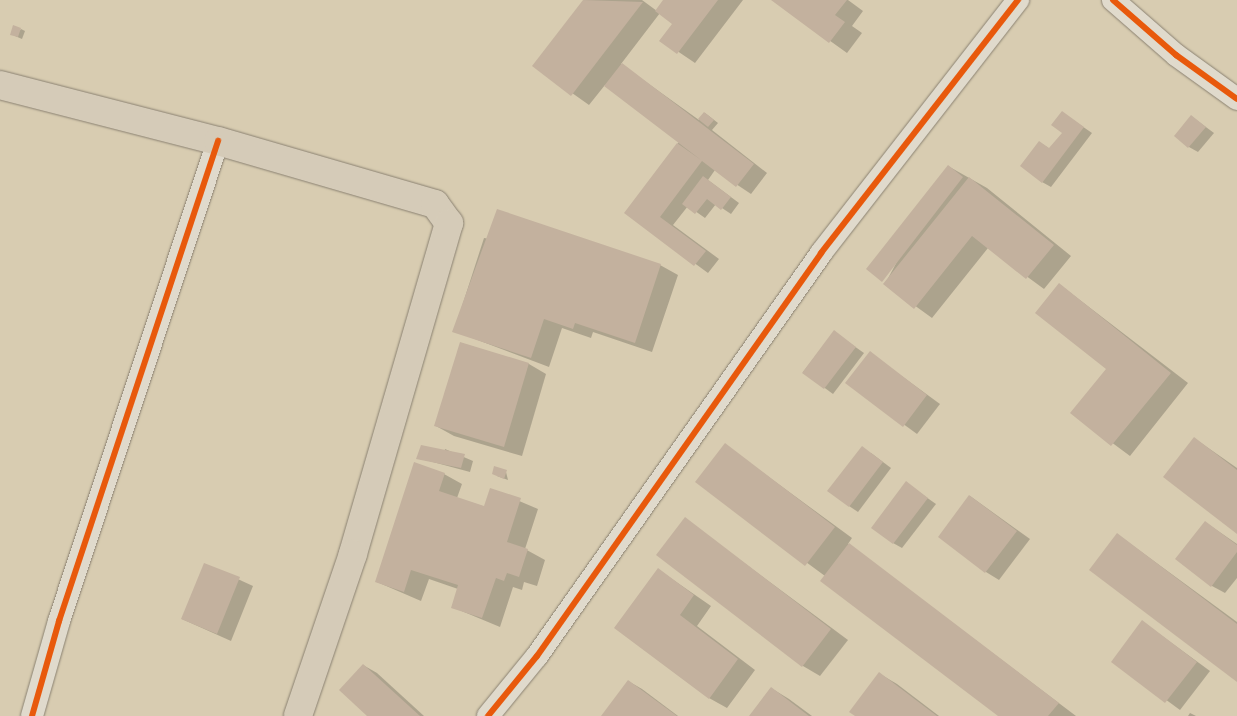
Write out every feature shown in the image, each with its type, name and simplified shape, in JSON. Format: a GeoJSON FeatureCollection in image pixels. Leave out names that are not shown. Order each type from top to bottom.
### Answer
{"type":"FeatureCollection","features":[{"type":"Feature","properties":{"kind":"main road"},"geometry":{"type":"LineString","coordinates":[[0,85],[218,141],[435,204],[449,223],[353,554],[298,716]]}},
{"type":"Feature","properties":{"kind":"street"},"geometry":{"type":"LineString","coordinates":[[488,716],[537,656],[821,254],[1018,0]]}},
{"type":"Feature","properties":{"kind":"street"},"geometry":{"type":"LineString","coordinates":[[1113,0],[1176,55],[1237,99]]}},
{"type":"Feature","properties":{"kind":"street"},"geometry":{"type":"LineString","coordinates":[[32,716],[59,620],[218,141]]}},
{"type":"Feature","properties":{"kind":"building"},"geometry":{"type":"Polygon","coordinates":[[[583,0],[643,2],[571,96],[532,66],[583,0]]]}},
{"type":"Feature","properties":{"kind":"building"},"geometry":{"type":"Polygon","coordinates":[[[663,0],[718,0],[677,54],[659,41],[672,24],[655,11],[663,0]]]}},
{"type":"Feature","properties":{"kind":"building"},"geometry":{"type":"Polygon","coordinates":[[[771,0],[847,0],[835,15],[845,22],[829,43],[771,0]]]}},
{"type":"Feature","properties":{"kind":"building"},"geometry":{"type":"Polygon","coordinates":[[[13,25],[21,28],[18,37],[10,35],[13,25]]]}},
{"type":"Feature","properties":{"kind":"building"},"geometry":{"type":"Polygon","coordinates":[[[622,63],[754,164],[736,187],[702,161],[660,217],[706,251],[694,266],[624,213],[677,143],[701,160],[604,86],[622,63]]]}},
{"type":"Feature","properties":{"kind":"building"},"geometry":{"type":"Polygon","coordinates":[[[1062,111],[1084,127],[1042,183],[1020,166],[1039,141],[1049,148],[1062,133],[1051,125],[1062,111]]]}},
{"type":"Feature","properties":{"kind":"building"},"geometry":{"type":"Polygon","coordinates":[[[704,112],[714,120],[708,127],[698,119],[704,112]]]}},
{"type":"Feature","properties":{"kind":"building"},"geometry":{"type":"Polygon","coordinates":[[[1191,115],[1206,127],[1188,148],[1174,136],[1191,115]]]}},
{"type":"Feature","properties":{"kind":"building"},"geometry":{"type":"Polygon","coordinates":[[[948,165],[963,177],[882,282],[866,269],[948,165]]]}},
{"type":"Feature","properties":{"kind":"building"},"geometry":{"type":"Polygon","coordinates":[[[703,176],[731,197],[721,210],[707,199],[695,214],[682,204],[703,176]]]}},
{"type":"Feature","properties":{"kind":"building"},"geometry":{"type":"Polygon","coordinates":[[[969,177],[1054,245],[1026,279],[972,236],[914,309],[883,284],[969,177]]]}},
{"type":"Feature","properties":{"kind":"building"},"geometry":{"type":"Polygon","coordinates":[[[497,209],[661,264],[635,343],[575,323],[573,329],[544,319],[531,358],[452,332],[497,209]]]}},
{"type":"Feature","properties":{"kind":"building"},"geometry":{"type":"Polygon","coordinates":[[[1059,283],[1171,373],[1111,446],[1070,413],[1106,369],[1035,313],[1059,283]]]}},
{"type":"Feature","properties":{"kind":"building"},"geometry":{"type":"Polygon","coordinates":[[[834,330],[856,347],[824,389],[802,373],[834,330]]]}},
{"type":"Feature","properties":{"kind":"building"},"geometry":{"type":"Polygon","coordinates":[[[460,342],[529,363],[504,447],[434,426],[460,342]]]}},
{"type":"Feature","properties":{"kind":"building"},"geometry":{"type":"Polygon","coordinates":[[[870,351],[927,395],[903,427],[845,383],[870,351]]]}},
{"type":"Feature","properties":{"kind":"building"},"geometry":{"type":"Polygon","coordinates":[[[1194,437],[1237,470],[1237,534],[1163,477],[1194,437]]]}},
{"type":"Feature","properties":{"kind":"building"},"geometry":{"type":"Polygon","coordinates":[[[725,443],[835,527],[805,566],[695,482],[725,443]]]}},
{"type":"Feature","properties":{"kind":"building"},"geometry":{"type":"Polygon","coordinates":[[[421,445],[465,454],[461,468],[416,459],[421,445]]]}},
{"type":"Feature","properties":{"kind":"building"},"geometry":{"type":"Polygon","coordinates":[[[862,446],[883,462],[849,507],[827,491],[862,446]]]}},
{"type":"Feature","properties":{"kind":"building"},"geometry":{"type":"Polygon","coordinates":[[[414,462],[445,473],[439,491],[484,506],[490,488],[521,498],[507,542],[528,549],[519,577],[507,573],[504,581],[496,578],[482,618],[451,608],[458,585],[411,570],[404,592],[375,582],[414,462]]]}},
{"type":"Feature","properties":{"kind":"building"},"geometry":{"type":"Polygon","coordinates":[[[494,466],[507,470],[504,479],[492,474],[494,466]]]}},
{"type":"Feature","properties":{"kind":"building"},"geometry":{"type":"Polygon","coordinates":[[[906,481],[928,498],[893,544],[871,528],[906,481]]]}},
{"type":"Feature","properties":{"kind":"building"},"geometry":{"type":"Polygon","coordinates":[[[969,495],[1017,531],[985,573],[938,537],[969,495]]]}},
{"type":"Feature","properties":{"kind":"building"},"geometry":{"type":"Polygon","coordinates":[[[685,517],[831,629],[802,667],[656,555],[685,517]]]}},
{"type":"Feature","properties":{"kind":"building"},"geometry":{"type":"Polygon","coordinates":[[[1205,521],[1237,545],[1237,552],[1211,587],[1175,559],[1205,521]]]}},
{"type":"Feature","properties":{"kind":"building"},"geometry":{"type":"Polygon","coordinates":[[[1117,533],[1237,624],[1237,682],[1089,570],[1117,533]]]}},
{"type":"Feature","properties":{"kind":"building"},"geometry":{"type":"Polygon","coordinates":[[[849,543],[1059,703],[1048,716],[998,716],[820,581],[849,543]]]}},
{"type":"Feature","properties":{"kind":"building"},"geometry":{"type":"Polygon","coordinates":[[[204,563],[240,577],[217,634],[181,619],[204,563]]]}},
{"type":"Feature","properties":{"kind":"building"},"geometry":{"type":"Polygon","coordinates":[[[658,568],[694,595],[680,615],[738,659],[709,699],[614,628],[658,568]]]}},
{"type":"Feature","properties":{"kind":"building"},"geometry":{"type":"Polygon","coordinates":[[[1142,620],[1197,662],[1165,703],[1111,662],[1142,620]]]}},
{"type":"Feature","properties":{"kind":"building"},"geometry":{"type":"Polygon","coordinates":[[[363,664],[420,716],[367,716],[339,690],[363,664]]]}},
{"type":"Feature","properties":{"kind":"building"},"geometry":{"type":"Polygon","coordinates":[[[879,672],[937,716],[855,716],[849,712],[879,672]]]}},
{"type":"Feature","properties":{"kind":"building"},"geometry":{"type":"Polygon","coordinates":[[[628,680],[677,716],[601,716],[628,680]]]}},
{"type":"Feature","properties":{"kind":"building"},"geometry":{"type":"Polygon","coordinates":[[[771,687],[809,716],[749,716],[771,687]]]}},
{"type":"Feature","properties":{"kind":"cycle path"},"geometry":{"type":"LineString","coordinates":[[488,716],[537,656],[821,253],[1018,0]]}},
{"type":"Feature","properties":{"kind":"cycle path"},"geometry":{"type":"LineString","coordinates":[[1113,0],[1176,55],[1237,99]]}},
{"type":"Feature","properties":{"kind":"cycle path"},"geometry":{"type":"LineString","coordinates":[[32,716],[59,621],[218,141]]}}]}
